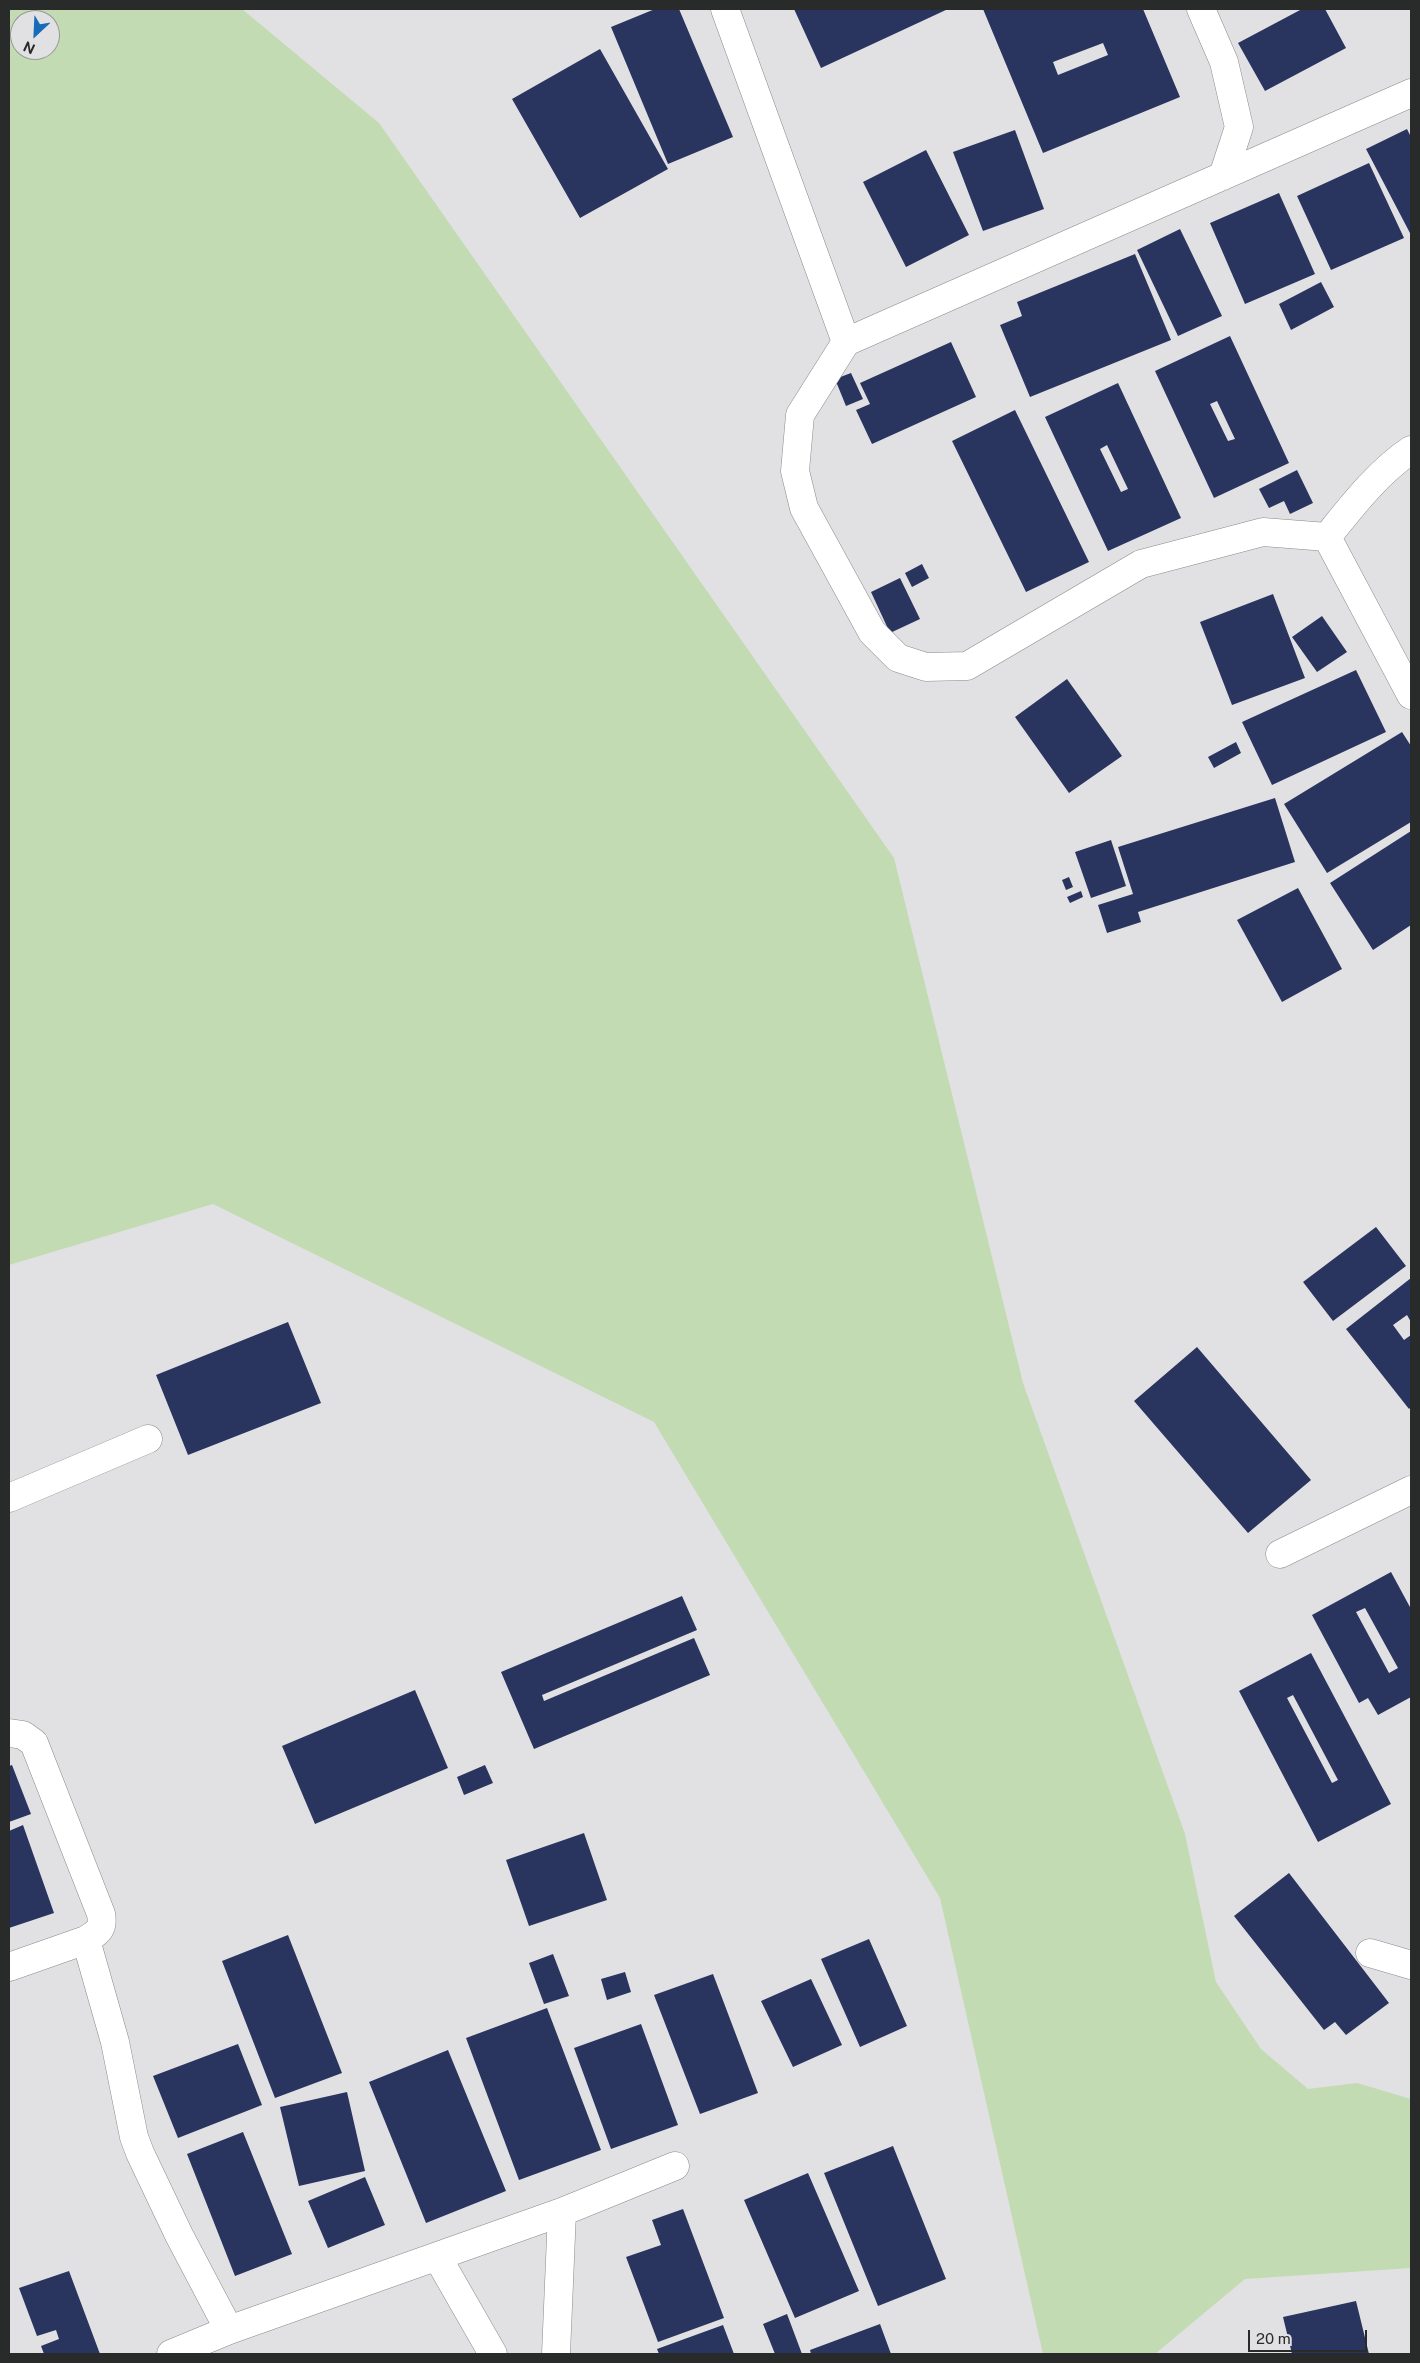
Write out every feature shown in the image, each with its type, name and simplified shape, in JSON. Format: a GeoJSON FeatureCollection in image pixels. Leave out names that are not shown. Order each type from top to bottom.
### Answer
{"type":"FeatureCollection","features":[{"type":"Feature","properties":{"kind":"street"},"geometry":{"type":"LineString","coordinates":[[725,9],[846,342]]}},
{"type":"Feature","properties":{"kind":"street"},"geometry":{"type":"LineString","coordinates":[[1201,9],[1224,62],[1239,127],[1223,176]]}},
{"type":"Feature","properties":{"kind":"street"},"geometry":{"type":"LineString","coordinates":[[1328,537],[1263,532],[1141,564],[967,666],[926,667],[898,658],[872,632],[804,508],[795,471],[800,414],[846,342],[1411,93]]}},
{"type":"Feature","properties":{"kind":"street"},"geometry":{"type":"LineString","coordinates":[[1328,537],[1355,502],[1401,457],[1411,450]]}},
{"type":"Feature","properties":{"kind":"street"},"geometry":{"type":"LineString","coordinates":[[1328,537],[1411,695]]}},
{"type":"Feature","properties":{"kind":"street"},"geometry":{"type":"LineString","coordinates":[[9,1498],[148,1439]]}},
{"type":"Feature","properties":{"kind":"street"},"geometry":{"type":"LineString","coordinates":[[1280,1554],[1411,1490]]}},
{"type":"Feature","properties":{"kind":"street"},"geometry":{"type":"LineString","coordinates":[[9,1733],[23,1736],[34,1743],[103,1922],[100,1930],[86,1940],[9,1967]]}},
{"type":"Feature","properties":{"kind":"street"},"geometry":{"type":"LineString","coordinates":[[86,1940],[115,2042],[134,2137],[179,2235],[229,2330]]}},
{"type":"Feature","properties":{"kind":"street"},"geometry":{"type":"LineString","coordinates":[[1370,1954],[1411,1965]]}},
{"type":"Feature","properties":{"kind":"street"},"geometry":{"type":"LineString","coordinates":[[171,2354],[229,2330],[438,2258],[562,2212],[675,2166]]}},
{"type":"Feature","properties":{"kind":"street"},"geometry":{"type":"LineString","coordinates":[[556,2354],[562,2212]]}},
{"type":"Feature","properties":{"kind":"street"},"geometry":{"type":"LineString","coordinates":[[438,2258],[494,2354]]}},
{"type":"Feature","properties":{"kind":"green space"},"geometry":{"type":"Polygon","coordinates":[[[9,9],[242,9],[379,123],[894,858],[1023,1383],[1185,1834],[1216,1982],[1261,2049],[1308,2089],[1357,2083],[1411,2099],[1411,2268],[1245,2279],[1155,2354],[1043,2354],[940,1898],[654,1422],[213,1204],[9,1265],[9,9]]]}},
{"type":"Feature","properties":{"kind":"building"},"geometry":{"type":"Polygon","coordinates":[[[655,9],[679,9],[733,137],[668,164],[611,27],[655,9]]]}},
{"type":"Feature","properties":{"kind":"building"},"geometry":{"type":"Polygon","coordinates":[[[794,9],[948,9],[821,68],[794,9]]]}},
{"type":"Feature","properties":{"kind":"building"},"geometry":{"type":"Polygon","coordinates":[[[983,9],[1143,9],[1180,97],[1043,153],[983,9]],[[1103,43],[1053,62],[1058,75],[1108,55],[1103,43]]]}},
{"type":"Feature","properties":{"kind":"building"},"geometry":{"type":"Polygon","coordinates":[[[1302,9],[1325,9],[1346,48],[1265,91],[1238,43],[1302,9]]]}},
{"type":"Feature","properties":{"kind":"building"},"geometry":{"type":"Polygon","coordinates":[[[600,49],[668,169],[580,218],[512,99],[600,49]]]}},
{"type":"Feature","properties":{"kind":"building"},"geometry":{"type":"Polygon","coordinates":[[[1407,129],[1411,137],[1411,235],[1366,149],[1407,129]]]}},
{"type":"Feature","properties":{"kind":"building"},"geometry":{"type":"Polygon","coordinates":[[[1015,130],[1044,209],[983,231],[953,152],[1015,130]]]}},
{"type":"Feature","properties":{"kind":"building"},"geometry":{"type":"Polygon","coordinates":[[[926,150],[969,235],[906,267],[863,182],[926,150]]]}},
{"type":"Feature","properties":{"kind":"building"},"geometry":{"type":"Polygon","coordinates":[[[1369,163],[1404,238],[1331,270],[1297,196],[1369,163]]]}},
{"type":"Feature","properties":{"kind":"building"},"geometry":{"type":"Polygon","coordinates":[[[1279,193],[1315,274],[1245,304],[1210,223],[1279,193]]]}},
{"type":"Feature","properties":{"kind":"building"},"geometry":{"type":"Polygon","coordinates":[[[1180,229],[1222,316],[1178,336],[1137,250],[1180,229]]]}},
{"type":"Feature","properties":{"kind":"building"},"geometry":{"type":"Polygon","coordinates":[[[1135,254],[1171,340],[1030,397],[1000,325],[1022,316],[1017,302],[1135,254]]]}},
{"type":"Feature","properties":{"kind":"building"},"geometry":{"type":"Polygon","coordinates":[[[1321,282],[1334,307],[1291,330],[1279,304],[1321,282]]]}},
{"type":"Feature","properties":{"kind":"building"},"geometry":{"type":"Polygon","coordinates":[[[1230,336],[1289,463],[1214,498],[1155,371],[1230,336]],[[1217,401],[1210,404],[1228,441],[1235,439],[1217,401]]]}},
{"type":"Feature","properties":{"kind":"building"},"geometry":{"type":"Polygon","coordinates":[[[951,342],[976,397],[872,444],[856,410],[870,404],[860,383],[951,342]]]}},
{"type":"Feature","properties":{"kind":"building"},"geometry":{"type":"Polygon","coordinates":[[[851,373],[863,399],[846,406],[835,379],[851,373]]]}},
{"type":"Feature","properties":{"kind":"building"},"geometry":{"type":"Polygon","coordinates":[[[1118,383],[1181,518],[1108,551],[1045,417],[1118,383]],[[1107,445],[1100,449],[1121,492],[1128,489],[1107,445]]]}},
{"type":"Feature","properties":{"kind":"building"},"geometry":{"type":"Polygon","coordinates":[[[1015,410],[1089,562],[1026,592],[952,441],[1015,410]]]}},
{"type":"Feature","properties":{"kind":"building"},"geometry":{"type":"Polygon","coordinates":[[[1297,470],[1313,503],[1290,514],[1284,501],[1269,508],[1259,489],[1297,470]]]}},
{"type":"Feature","properties":{"kind":"building"},"geometry":{"type":"Polygon","coordinates":[[[922,564],[929,578],[912,587],[905,573],[922,564]]]}},
{"type":"Feature","properties":{"kind":"building"},"geometry":{"type":"Polygon","coordinates":[[[900,578],[920,619],[890,633],[871,592],[900,578]]]}},
{"type":"Feature","properties":{"kind":"building"},"geometry":{"type":"Polygon","coordinates":[[[1273,594],[1305,678],[1232,705],[1200,622],[1273,594]]]}},
{"type":"Feature","properties":{"kind":"building"},"geometry":{"type":"Polygon","coordinates":[[[1322,616],[1347,652],[1317,672],[1292,637],[1322,616]]]}},
{"type":"Feature","properties":{"kind":"building"},"geometry":{"type":"Polygon","coordinates":[[[1356,670],[1386,732],[1272,785],[1242,722],[1356,670]]]}},
{"type":"Feature","properties":{"kind":"building"},"geometry":{"type":"Polygon","coordinates":[[[1067,679],[1122,756],[1069,793],[1015,717],[1067,679]]]}},
{"type":"Feature","properties":{"kind":"building"},"geometry":{"type":"Polygon","coordinates":[[[1402,732],[1411,746],[1411,822],[1327,873],[1284,804],[1402,732]]]}},
{"type":"Feature","properties":{"kind":"building"},"geometry":{"type":"Polygon","coordinates":[[[1236,742],[1241,753],[1214,768],[1208,757],[1236,742]]]}},
{"type":"Feature","properties":{"kind":"building"},"geometry":{"type":"Polygon","coordinates":[[[1275,798],[1295,862],[1138,912],[1141,922],[1107,933],[1098,905],[1133,894],[1118,847],[1275,798]]]}},
{"type":"Feature","properties":{"kind":"building"},"geometry":{"type":"Polygon","coordinates":[[[1411,831],[1411,925],[1373,950],[1330,883],[1411,831]]]}},
{"type":"Feature","properties":{"kind":"building"},"geometry":{"type":"Polygon","coordinates":[[[1111,840],[1126,886],[1091,898],[1075,852],[1111,840]]]}},
{"type":"Feature","properties":{"kind":"building"},"geometry":{"type":"Polygon","coordinates":[[[1069,877],[1073,887],[1066,890],[1062,880],[1069,877]]]}},
{"type":"Feature","properties":{"kind":"building"},"geometry":{"type":"Polygon","coordinates":[[[1298,888],[1342,969],[1282,1002],[1237,920],[1298,888]]]}},
{"type":"Feature","properties":{"kind":"building"},"geometry":{"type":"Polygon","coordinates":[[[1081,891],[1083,897],[1070,903],[1067,897],[1081,891]]]}},
{"type":"Feature","properties":{"kind":"building"},"geometry":{"type":"Polygon","coordinates":[[[1376,1227],[1406,1266],[1333,1321],[1303,1282],[1376,1227]]]}},
{"type":"Feature","properties":{"kind":"building"},"geometry":{"type":"Polygon","coordinates":[[[1411,1278],[1411,1322],[1407,1315],[1393,1325],[1404,1340],[1411,1335],[1411,1407],[1409,1409],[1346,1329],[1411,1278]]]}},
{"type":"Feature","properties":{"kind":"building"},"geometry":{"type":"Polygon","coordinates":[[[288,1322],[321,1403],[188,1455],[156,1375],[288,1322]]]}},
{"type":"Feature","properties":{"kind":"building"},"geometry":{"type":"Polygon","coordinates":[[[1197,1347],[1311,1480],[1248,1533],[1134,1401],[1197,1347]]]}},
{"type":"Feature","properties":{"kind":"building"},"geometry":{"type":"Polygon","coordinates":[[[1391,1572],[1411,1609],[1411,1697],[1378,1715],[1368,1698],[1359,1703],[1312,1615],[1391,1572]],[[1365,1608],[1356,1612],[1389,1673],[1398,1668],[1365,1608]]]}},
{"type":"Feature","properties":{"kind":"building"},"geometry":{"type":"Polygon","coordinates":[[[682,1596],[697,1630],[542,1695],[544,1701],[694,1638],[710,1675],[534,1749],[501,1672],[682,1596]]]}},
{"type":"Feature","properties":{"kind":"building"},"geometry":{"type":"Polygon","coordinates":[[[1311,1653],[1391,1804],[1318,1842],[1239,1691],[1311,1653]],[[1293,1695],[1287,1698],[1332,1783],[1338,1780],[1293,1695]]]}},
{"type":"Feature","properties":{"kind":"building"},"geometry":{"type":"Polygon","coordinates":[[[415,1690],[448,1768],[315,1824],[282,1746],[415,1690]]]}},
{"type":"Feature","properties":{"kind":"building"},"geometry":{"type":"Polygon","coordinates":[[[12,1765],[31,1814],[9,1822],[9,1766],[12,1765]]]}},
{"type":"Feature","properties":{"kind":"building"},"geometry":{"type":"Polygon","coordinates":[[[485,1765],[493,1783],[464,1795],[457,1777],[485,1765]]]}},
{"type":"Feature","properties":{"kind":"building"},"geometry":{"type":"Polygon","coordinates":[[[23,1825],[54,1913],[9,1928],[9,1831],[23,1825]]]}},
{"type":"Feature","properties":{"kind":"building"},"geometry":{"type":"Polygon","coordinates":[[[584,1833],[607,1900],[529,1926],[506,1860],[584,1833]]]}},
{"type":"Feature","properties":{"kind":"building"},"geometry":{"type":"Polygon","coordinates":[[[1289,1873],[1389,2003],[1346,2035],[1335,2022],[1324,2030],[1234,1916],[1289,1873]]]}},
{"type":"Feature","properties":{"kind":"building"},"geometry":{"type":"Polygon","coordinates":[[[288,1935],[342,2073],[275,2098],[222,1961],[288,1935]]]}},
{"type":"Feature","properties":{"kind":"building"},"geometry":{"type":"Polygon","coordinates":[[[869,1939],[907,2026],[860,2047],[821,1959],[869,1939]]]}},
{"type":"Feature","properties":{"kind":"building"},"geometry":{"type":"Polygon","coordinates":[[[553,1954],[569,1996],[544,2004],[529,1963],[553,1954]]]}},
{"type":"Feature","properties":{"kind":"building"},"geometry":{"type":"Polygon","coordinates":[[[625,1972],[631,1992],[607,2000],[601,1979],[625,1972]]]}},
{"type":"Feature","properties":{"kind":"building"},"geometry":{"type":"Polygon","coordinates":[[[713,1974],[758,2093],[700,2114],[654,1995],[713,1974]]]}},
{"type":"Feature","properties":{"kind":"building"},"geometry":{"type":"Polygon","coordinates":[[[811,1979],[842,2045],[793,2067],[761,2001],[811,1979]]]}},
{"type":"Feature","properties":{"kind":"building"},"geometry":{"type":"Polygon","coordinates":[[[547,2008],[601,2150],[519,2180],[466,2038],[547,2008]]]}},
{"type":"Feature","properties":{"kind":"building"},"geometry":{"type":"Polygon","coordinates":[[[641,2024],[678,2125],[611,2149],[574,2048],[641,2024]]]}},
{"type":"Feature","properties":{"kind":"building"},"geometry":{"type":"Polygon","coordinates":[[[238,2044],[262,2105],[178,2138],[153,2076],[238,2044]]]}},
{"type":"Feature","properties":{"kind":"building"},"geometry":{"type":"Polygon","coordinates":[[[448,2050],[506,2191],[426,2223],[369,2082],[448,2050]]]}},
{"type":"Feature","properties":{"kind":"building"},"geometry":{"type":"Polygon","coordinates":[[[347,2092],[365,2171],[299,2186],[280,2107],[347,2092]]]}},
{"type":"Feature","properties":{"kind":"building"},"geometry":{"type":"Polygon","coordinates":[[[243,2132],[292,2254],[235,2276],[187,2154],[243,2132]]]}},
{"type":"Feature","properties":{"kind":"building"},"geometry":{"type":"Polygon","coordinates":[[[893,2146],[946,2279],[878,2306],[824,2173],[893,2146]]]}},
{"type":"Feature","properties":{"kind":"building"},"geometry":{"type":"Polygon","coordinates":[[[808,2173],[859,2291],[795,2318],[744,2200],[808,2173]]]}},
{"type":"Feature","properties":{"kind":"building"},"geometry":{"type":"Polygon","coordinates":[[[365,2177],[385,2225],[328,2248],[308,2201],[365,2177]]]}},
{"type":"Feature","properties":{"kind":"building"},"geometry":{"type":"Polygon","coordinates":[[[683,2209],[724,2318],[658,2342],[626,2257],[661,2245],[652,2220],[683,2209]]]}},
{"type":"Feature","properties":{"kind":"building"},"geometry":{"type":"Polygon","coordinates":[[[69,2271],[100,2354],[44,2354],[41,2346],[59,2339],[56,2330],[37,2336],[19,2288],[69,2271]]]}},
{"type":"Feature","properties":{"kind":"building"},"geometry":{"type":"Polygon","coordinates":[[[1356,2301],[1369,2354],[1292,2354],[1283,2317],[1356,2301]]]}},
{"type":"Feature","properties":{"kind":"building"},"geometry":{"type":"Polygon","coordinates":[[[787,2314],[802,2354],[775,2354],[763,2324],[787,2314]]]}},
{"type":"Feature","properties":{"kind":"building"},"geometry":{"type":"Polygon","coordinates":[[[880,2324],[891,2354],[811,2354],[810,2350],[880,2324]]]}},
{"type":"Feature","properties":{"kind":"building"},"geometry":{"type":"Polygon","coordinates":[[[723,2325],[734,2354],[659,2354],[657,2349],[723,2325]]]}}]}
